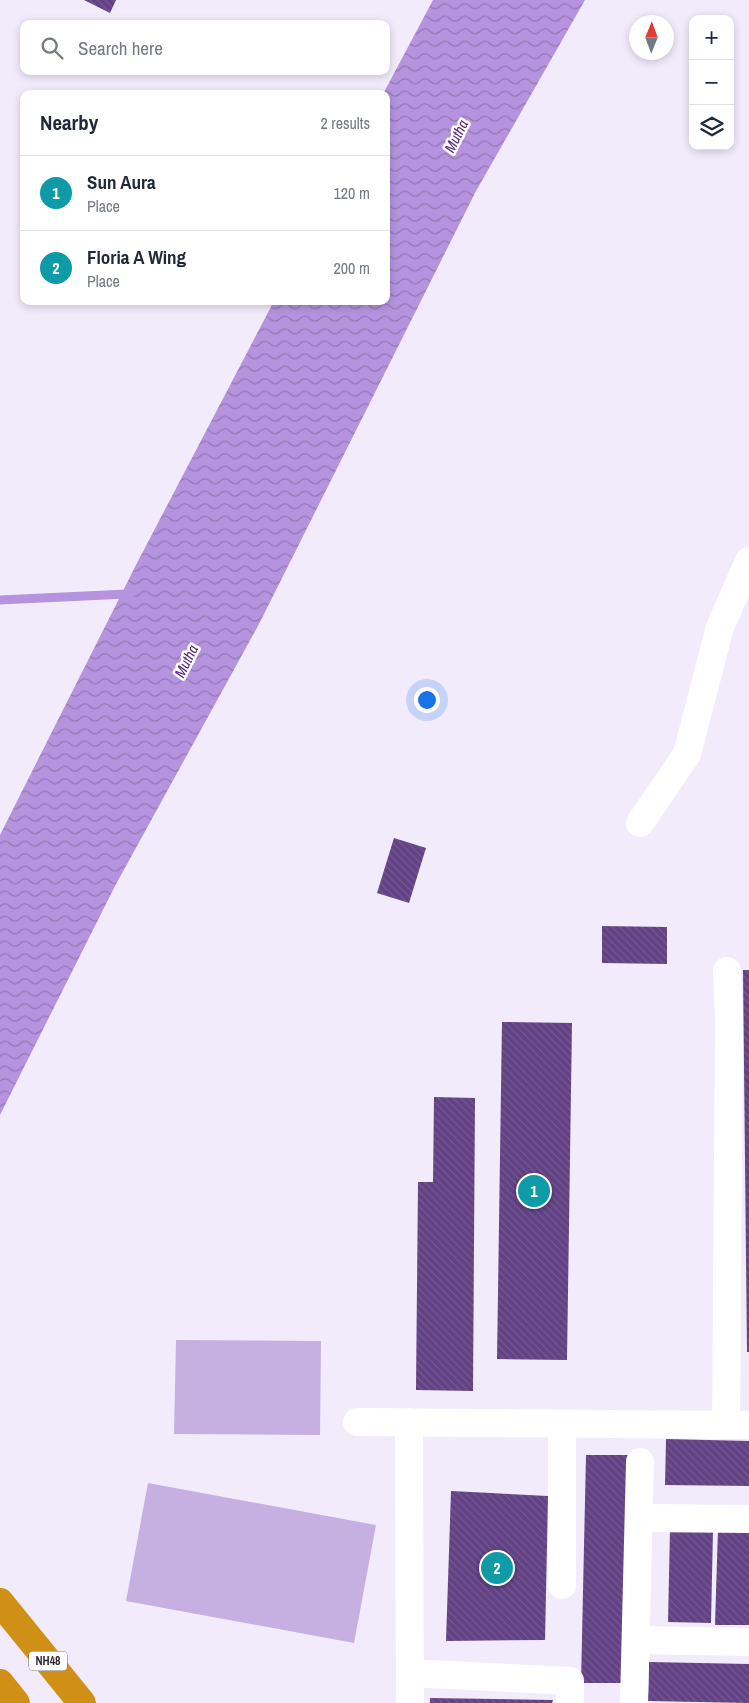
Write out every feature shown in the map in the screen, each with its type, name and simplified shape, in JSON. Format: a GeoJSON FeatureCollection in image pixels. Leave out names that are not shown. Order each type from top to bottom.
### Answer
{"type":"FeatureCollection","features":[{"type":"Feature","properties":{"kind":"highway","name":"NH48"},"geometry":{"type":"LineString","coordinates":[[7,1611],[82,1700]]}},
{"type":"Feature","properties":{"kind":"highway"},"geometry":{"type":"LineString","coordinates":[[0,1683],[16,1703]]}},
{"type":"Feature","properties":{"kind":"street"},"geometry":{"type":"LineString","coordinates":[[640,823],[687,754],[720,627],[749,561]]}},
{"type":"Feature","properties":{"kind":"street"},"geometry":{"type":"LineString","coordinates":[[357,1422],[737,1425],[727,971]]}},
{"type":"Feature","properties":{"kind":"street"},"geometry":{"type":"LineString","coordinates":[[408,1422],[410,1703]]}},
{"type":"Feature","properties":{"kind":"street"},"geometry":{"type":"LineString","coordinates":[[562,1424],[562,1585]]}},
{"type":"Feature","properties":{"kind":"street"},"geometry":{"type":"LineString","coordinates":[[634,1702],[640,1462]]}},
{"type":"Feature","properties":{"kind":"street"},"geometry":{"type":"LineString","coordinates":[[638,1518],[749,1519]]}},
{"type":"Feature","properties":{"kind":"street"},"geometry":{"type":"LineString","coordinates":[[636,1640],[749,1642]]}},
{"type":"Feature","properties":{"kind":"street"},"geometry":{"type":"LineString","coordinates":[[410,1673],[570,1681],[570,1703]]}},
{"type":"Feature","properties":{"kind":"shaded area"},"geometry":{"type":"Polygon","coordinates":[[[176,1340],[321,1341],[320,1435],[174,1434],[176,1340]]]}},
{"type":"Feature","properties":{"kind":"shaded area"},"geometry":{"type":"Polygon","coordinates":[[[148,1483],[376,1525],[354,1643],[126,1601],[148,1483]]]}},
{"type":"Feature","properties":{"kind":"water","name":"Mutha"},"geometry":{"type":"Polygon","coordinates":[[[433,0],[585,0],[476,191],[259,624],[115,886],[0,1115],[0,835],[137,563],[272,305],[390,305],[390,90],[385,90],[433,0]]]}},
{"type":"Feature","properties":{"kind":"building"},"geometry":{"type":"Polygon","coordinates":[[[84,0],[116,0],[110,13],[84,0]]]}},
{"type":"Feature","properties":{"kind":"building"},"geometry":{"type":"Polygon","coordinates":[[[394,838],[426,848],[409,903],[377,893],[394,838]]]}},
{"type":"Feature","properties":{"kind":"building"},"geometry":{"type":"Polygon","coordinates":[[[602,926],[667,927],[667,964],[602,963],[602,926]]]}},
{"type":"Feature","properties":{"kind":"building"},"geometry":{"type":"Polygon","coordinates":[[[743,970],[749,970],[749,1352],[747,1352],[743,970]]]}},
{"type":"Feature","properties":{"kind":"building"},"geometry":{"type":"Polygon","coordinates":[[[502,1022],[572,1023],[567,1360],[497,1359],[502,1022]]]}},
{"type":"Feature","properties":{"kind":"building"},"geometry":{"type":"Polygon","coordinates":[[[434,1097],[475,1098],[473,1391],[416,1390],[418,1182],[433,1182],[434,1097]]]}},
{"type":"Feature","properties":{"kind":"building"},"geometry":{"type":"Polygon","coordinates":[[[666,1439],[749,1441],[749,1486],[665,1485],[666,1439]]]}},
{"type":"Feature","properties":{"kind":"building"},"geometry":{"type":"Polygon","coordinates":[[[586,1455],[630,1455],[626,1683],[581,1683],[586,1455]]]}},
{"type":"Feature","properties":{"kind":"building"},"geometry":{"type":"Polygon","coordinates":[[[451,1491],[548,1496],[545,1640],[446,1641],[451,1491]]]}},
{"type":"Feature","properties":{"kind":"building"},"geometry":{"type":"Polygon","coordinates":[[[718,1528],[749,1529],[749,1625],[715,1625],[718,1528]]]}},
{"type":"Feature","properties":{"kind":"building"},"geometry":{"type":"Polygon","coordinates":[[[670,1530],[713,1530],[711,1623],[668,1622],[670,1530]]]}},
{"type":"Feature","properties":{"kind":"building"},"geometry":{"type":"Polygon","coordinates":[[[649,1662],[749,1664],[749,1703],[648,1701],[649,1662]]]}},
{"type":"Feature","properties":{"kind":"building"},"geometry":{"type":"Polygon","coordinates":[[[430,1698],[553,1700],[552,1703],[430,1703],[430,1698]]]}},
{"type":"Feature","properties":{"kind":"waterway"},"geometry":{"type":"LineString","coordinates":[[0,600],[127,594],[132,592]]}},
{"type":"Feature","properties":{"kind":"place","name":"Sun Aura"},"geometry":{"type":"Point","coordinates":[534,1191]}},
{"type":"Feature","properties":{"kind":"place","name":"Floria A Wing"},"geometry":{"type":"Point","coordinates":[497,1568]}}]}
